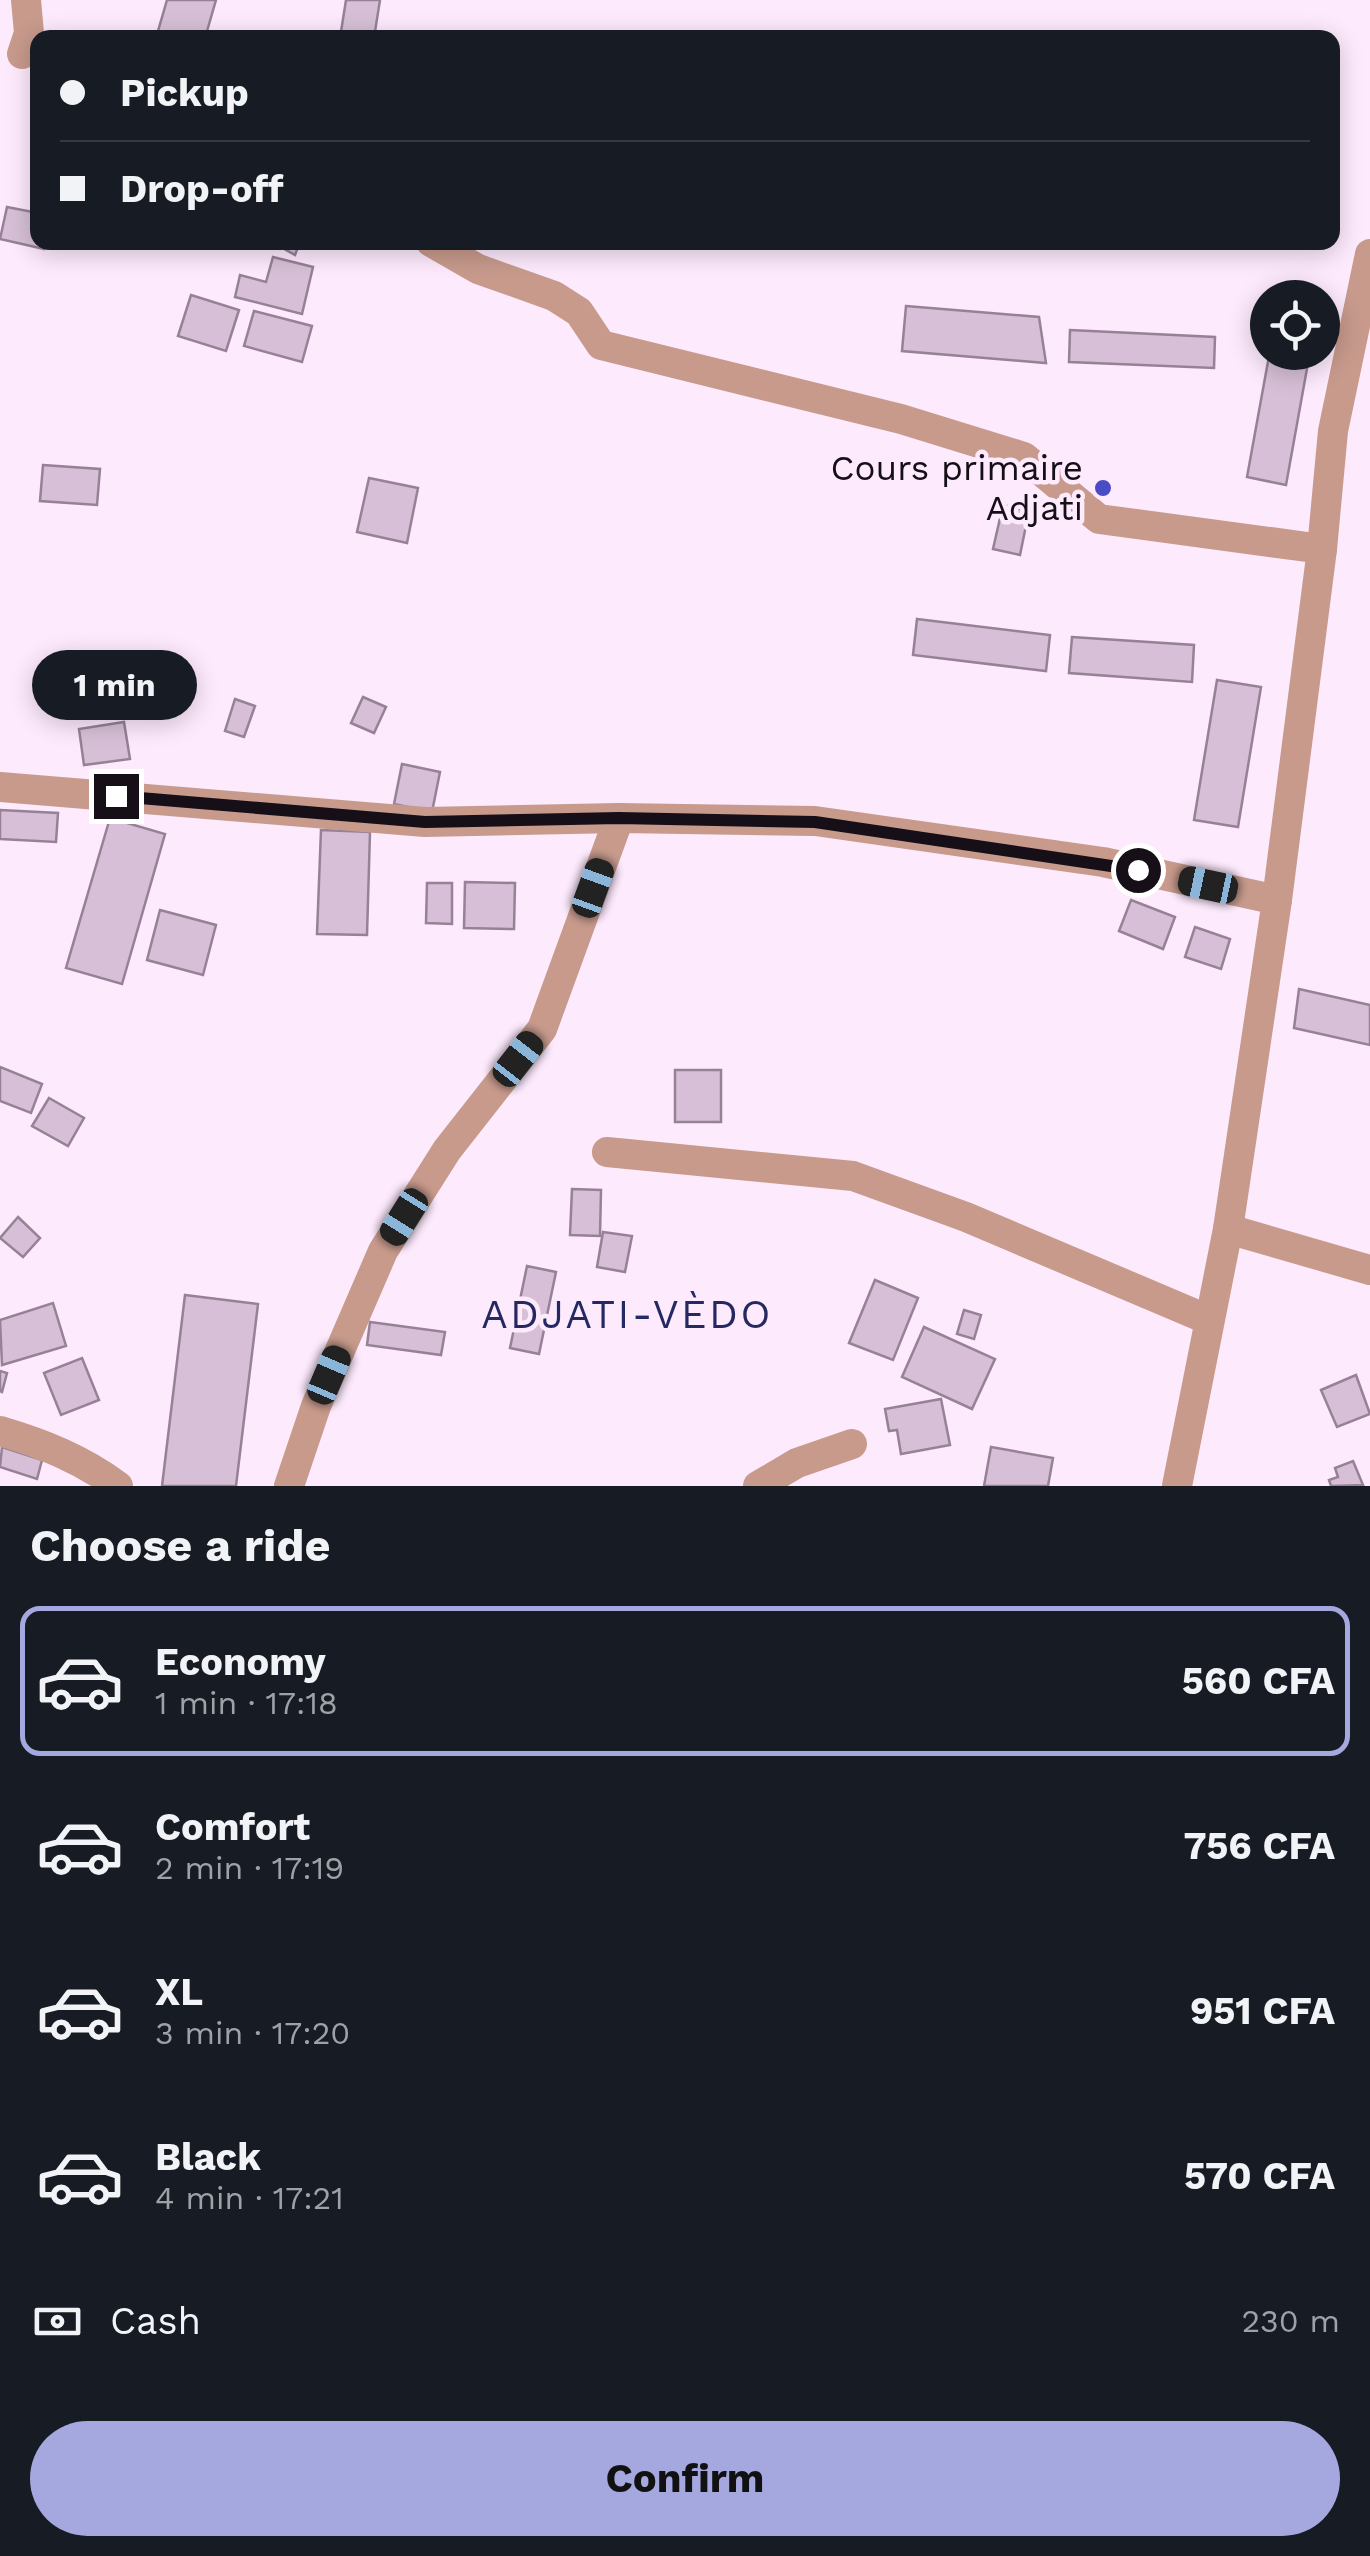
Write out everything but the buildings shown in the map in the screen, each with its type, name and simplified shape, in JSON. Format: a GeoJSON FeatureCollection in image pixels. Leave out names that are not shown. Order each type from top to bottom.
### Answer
{"type":"FeatureCollection","features":[{"type":"Feature","properties":{"kind":"street"},"geometry":{"type":"LineString","coordinates":[[20,55],[29,33],[26,0]]}},
{"type":"Feature","properties":{"kind":"street"},"geometry":{"type":"LineString","coordinates":[[445,250],[478,269],[554,296],[579,312],[601,345],[901,419],[1024,457],[1098,519],[1322,549]]}},
{"type":"Feature","properties":{"kind":"street"},"geometry":{"type":"LineString","coordinates":[[1177,1486],[1228,1230],[1277,900],[1333,432],[1370,254]]}},
{"type":"Feature","properties":{"kind":"street"},"geometry":{"type":"LineString","coordinates":[[0,787],[425,822],[619,818],[815,822],[1103,862],[1277,900]]}},
{"type":"Feature","properties":{"kind":"street"},"geometry":{"type":"LineString","coordinates":[[290,1486],[316,1406],[383,1251],[447,1150],[542,1029],[619,818]]}},
{"type":"Feature","properties":{"kind":"street"},"geometry":{"type":"LineString","coordinates":[[607,1152],[854,1176],[966,1217],[1209,1320]]}},
{"type":"Feature","properties":{"kind":"street"},"geometry":{"type":"LineString","coordinates":[[1228,1230],[1370,1270]]}},
{"type":"Feature","properties":{"kind":"street"},"geometry":{"type":"LineString","coordinates":[[0,1431],[48,1445],[90,1466],[118,1486]]}},
{"type":"Feature","properties":{"kind":"street"},"geometry":{"type":"LineString","coordinates":[[758,1486],[798,1463],[852,1444]]}},
{"type":"Feature","properties":{"kind":"street"},"geometry":{"type":"LineString","coordinates":[[1167,1486],[1185,1444]]}},
{"type":"Feature","properties":{"kind":"place","name":"Cours primaire Adjati"},"geometry":{"type":"Point","coordinates":[1103,488]}},
{"type":"Feature","properties":{"kind":"district","name":"ADJATI-VÈDO"},"geometry":{"type":"Point","coordinates":[627,1314]}},
{"type":"Feature","properties":{"kind":"route"},"geometry":{"type":"LineString","coordinates":[[116,796],[425,822],[619,818],[815,822],[1138,870]]}}]}
